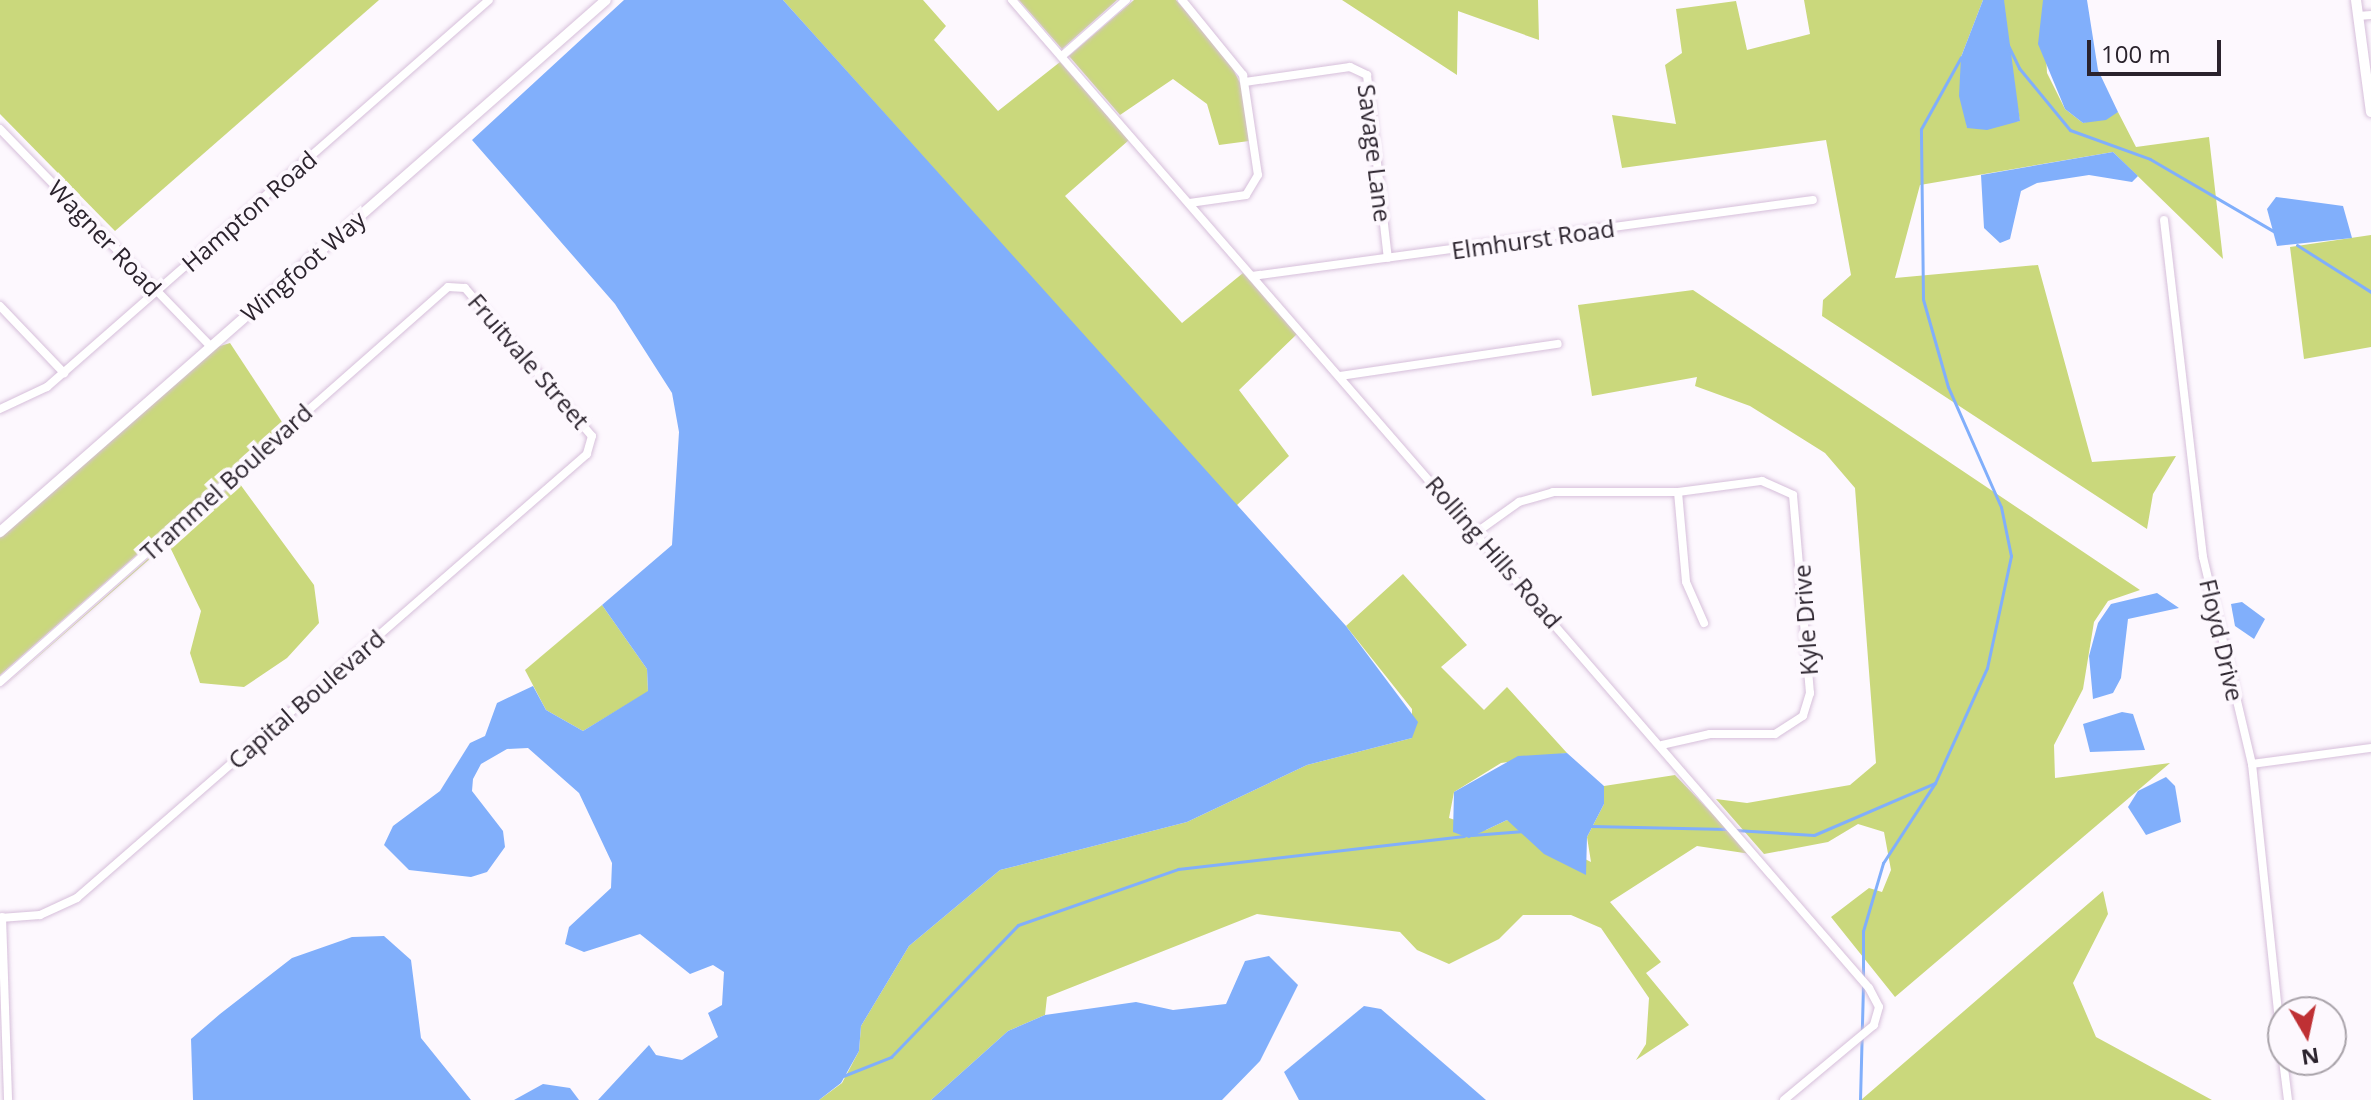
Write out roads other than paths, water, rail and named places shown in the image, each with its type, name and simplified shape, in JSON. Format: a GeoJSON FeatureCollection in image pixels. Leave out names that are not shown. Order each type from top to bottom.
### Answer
{"type":"FeatureCollection","features":[{"type":"Feature","properties":{"kind":"street","name":"Hampton Road"},"geometry":{"type":"LineString","coordinates":[[0,409],[64,373],[489,0]]}},
{"type":"Feature","properties":{"kind":"street","name":"Wingfoot Way"},"geometry":{"type":"LineString","coordinates":[[0,532],[606,0]]}},
{"type":"Feature","properties":{"kind":"street","name":"Rolling Hills Road"},"geometry":{"type":"LineString","coordinates":[[1012,0],[1662,745],[1876,998],[1874,1025],[1784,1100]]}},
{"type":"Feature","properties":{"kind":"street"},"geometry":{"type":"LineString","coordinates":[[1062,56],[1126,0]]}},
{"type":"Feature","properties":{"kind":"street"},"geometry":{"type":"LineString","coordinates":[[1182,0],[1245,82],[1258,182],[1246,195],[1190,203]]}},
{"type":"Feature","properties":{"kind":"street"},"geometry":{"type":"LineString","coordinates":[[2356,0],[2371,112]]}},
{"type":"Feature","properties":{"kind":"street"},"geometry":{"type":"LineString","coordinates":[[2358,16],[2371,15]]}},
{"type":"Feature","properties":{"kind":"street","name":"Savage Lane"},"geometry":{"type":"LineString","coordinates":[[1245,82],[1350,67],[1367,75],[1388,258]]}},
{"type":"Feature","properties":{"kind":"street","name":"Wagner Road"},"geometry":{"type":"LineString","coordinates":[[0,129],[210,346]]}},
{"type":"Feature","properties":{"kind":"street","name":"Elmhurst Road"},"geometry":{"type":"LineString","coordinates":[[1252,276],[1813,200]]}},
{"type":"Feature","properties":{"kind":"street","name":"Floyd Drive"},"geometry":{"type":"LineString","coordinates":[[2164,220],[2201,544],[2252,764],[2276,996]]}},
{"type":"Feature","properties":{"kind":"street","name":"Fruitvale Street"},"geometry":{"type":"LineString","coordinates":[[454,285],[465,288],[589,430],[592,446]]}},
{"type":"Feature","properties":{"kind":"street","name":"Trammel Boulevard"},"geometry":{"type":"LineString","coordinates":[[0,682],[454,285]]}},
{"type":"Feature","properties":{"kind":"street"},"geometry":{"type":"LineString","coordinates":[[0,306],[64,373]]}},
{"type":"Feature","properties":{"kind":"street"},"geometry":{"type":"LineString","coordinates":[[1340,376],[1558,344]]}},
{"type":"Feature","properties":{"kind":"street","name":"Capital Boulevard"},"geometry":{"type":"LineString","coordinates":[[1,918],[40,915],[77,898],[592,446]]}},
{"type":"Feature","properties":{"kind":"street","name":"Kyle Drive"},"geometry":{"type":"LineString","coordinates":[[1477,532],[1539,494],[1678,492],[1762,481],[1793,495],[1810,693],[1803,716],[1783,732],[1710,734],[1662,745]]}},
{"type":"Feature","properties":{"kind":"street"},"geometry":{"type":"LineString","coordinates":[[1678,492],[1686,582],[1704,623]]}},
{"type":"Feature","properties":{"kind":"street"},"geometry":{"type":"LineString","coordinates":[[2252,764],[2371,748]]}},
{"type":"Feature","properties":{"kind":"street"},"geometry":{"type":"LineString","coordinates":[[1,918],[8,1100]]}},
{"type":"Feature","properties":{"kind":"street","name":"Floyd Drive"},"geometry":{"type":"LineString","coordinates":[[2285,1076],[2288,1100]]}},
{"type":"Feature","properties":{"kind":"water"},"geometry":{"type":"Polygon","coordinates":[[[624,0],[783,0],[1346,626],[1418,722],[1412,738],[1307,765],[1187,822],[1000,870],[909,946],[861,1026],[859,1051],[841,1083],[819,1100],[598,1100],[649,1045],[656,1055],[682,1060],[718,1037],[708,1013],[722,1005],[724,972],[713,965],[690,974],[640,934],[584,952],[565,944],[569,927],[611,888],[612,863],[579,793],[528,748],[507,749],[481,764],[473,779],[472,791],[503,831],[505,847],[487,872],[471,877],[409,870],[384,845],[393,826],[440,791],[470,743],[485,736],[497,703],[533,686],[546,710],[583,731],[648,691],[647,669],[602,605],[672,545],[679,432],[672,393],[615,304],[472,140],[624,0]]]}},
{"type":"Feature","properties":{"kind":"water"},"geometry":{"type":"Polygon","coordinates":[[[1983,0],[2004,0],[2020,121],[1987,130],[1967,128],[1959,96],[1961,57],[1983,0]]]}},
{"type":"Feature","properties":{"kind":"water"},"geometry":{"type":"Polygon","coordinates":[[[2043,0],[2087,0],[2098,70],[2118,112],[2106,120],[2083,123],[2065,109],[2038,44],[2043,0]]]}},
{"type":"Feature","properties":{"kind":"water"},"geometry":{"type":"Polygon","coordinates":[[[2113,152],[2138,176],[2132,182],[2089,175],[2037,183],[2021,191],[2010,239],[2000,243],[1984,228],[1981,175],[2113,152]]]}},
{"type":"Feature","properties":{"kind":"water"},"geometry":{"type":"Polygon","coordinates":[[[2276,197],[2343,206],[2352,238],[2277,246],[2267,209],[2276,197]]]}},
{"type":"Feature","properties":{"kind":"water"},"geometry":{"type":"Polygon","coordinates":[[[2157,593],[2179,608],[2128,619],[2121,678],[2113,693],[2093,699],[2089,656],[2098,623],[2111,604],[2157,593]]]}},
{"type":"Feature","properties":{"kind":"water"},"geometry":{"type":"Polygon","coordinates":[[[2242,602],[2265,619],[2254,639],[2235,626],[2231,604],[2242,602]]]}},
{"type":"Feature","properties":{"kind":"water"},"geometry":{"type":"Polygon","coordinates":[[[2122,712],[2133,714],[2145,750],[2090,752],[2083,724],[2122,712]]]}},
{"type":"Feature","properties":{"kind":"water"},"geometry":{"type":"Polygon","coordinates":[[[1567,753],[1604,786],[1604,804],[1587,837],[1586,875],[1544,854],[1507,820],[1469,838],[1453,832],[1454,792],[1518,756],[1567,753]]]}},
{"type":"Feature","properties":{"kind":"water"},"geometry":{"type":"Polygon","coordinates":[[[2166,777],[2175,786],[2181,822],[2146,835],[2128,807],[2138,791],[2166,777]]]}},
{"type":"Feature","properties":{"kind":"water"},"geometry":{"type":"Polygon","coordinates":[[[384,936],[411,960],[421,1038],[471,1100],[193,1100],[191,1039],[220,1014],[292,958],[352,937],[384,936]]]}},
{"type":"Feature","properties":{"kind":"water"},"geometry":{"type":"Polygon","coordinates":[[[1269,956],[1298,985],[1260,1061],[1222,1100],[931,1100],[1008,1031],[1045,1015],[1136,1002],[1173,1010],[1226,1004],[1245,961],[1269,956]]]}},
{"type":"Feature","properties":{"kind":"water"},"geometry":{"type":"Polygon","coordinates":[[[1364,1006],[1381,1009],[1486,1100],[1299,1100],[1284,1072],[1364,1006]]]}},
{"type":"Feature","properties":{"kind":"water"},"geometry":{"type":"Polygon","coordinates":[[[543,1084],[570,1088],[579,1100],[514,1100],[543,1084]]]}},
{"type":"Feature","properties":{"kind":"waterway"},"geometry":{"type":"LineString","coordinates":[[2001,16],[2002,0]]}},
{"type":"Feature","properties":{"kind":"waterway"},"geometry":{"type":"LineString","coordinates":[[2003,35],[2019,68],[2070,130],[2150,159],[2273,231]]}},
{"type":"Feature","properties":{"kind":"waterway"},"geometry":{"type":"LineString","coordinates":[[1735,830],[1814,835],[1935,783],[1987,668],[2011,556],[2001,507],[1948,387],[1923,299],[1921,129],[1961,57]]}},
{"type":"Feature","properties":{"kind":"waterway"},"geometry":{"type":"LineString","coordinates":[[2297,245],[2371,292]]}},
{"type":"Feature","properties":{"kind":"waterway"},"geometry":{"type":"LineString","coordinates":[[1863,977],[1863,931],[1883,863],[1935,783]]}},
{"type":"Feature","properties":{"kind":"waterway"},"geometry":{"type":"LineString","coordinates":[[1591,826],[1727,829]]}},
{"type":"Feature","properties":{"kind":"waterway"},"geometry":{"type":"LineString","coordinates":[[1472,835],[1524,831]]}},
{"type":"Feature","properties":{"kind":"waterway"},"geometry":{"type":"LineString","coordinates":[[843,1076],[891,1057],[1018,925],[1178,869],[1464,836]]}},
{"type":"Feature","properties":{"kind":"waterway"},"geometry":{"type":"LineString","coordinates":[[1860,1100],[1863,984]]}}]}
